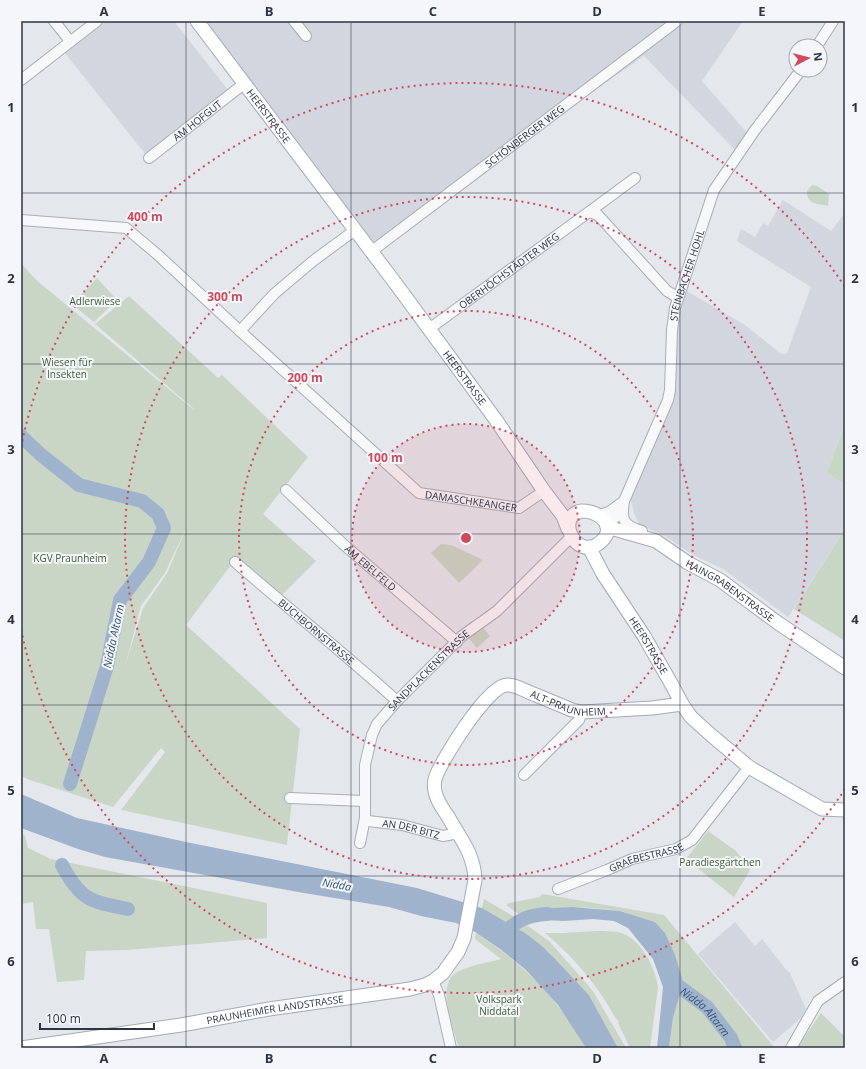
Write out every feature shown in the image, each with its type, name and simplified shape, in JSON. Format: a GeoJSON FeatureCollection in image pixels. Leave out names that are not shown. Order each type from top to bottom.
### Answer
{"type":"FeatureCollection","features":[{"type":"Feature","properties":{"kind":"main road","name":"HEERSTRASSE"},"geometry":{"type":"LineString","coordinates":[[197,21],[372,251],[496,420],[544,491],[563,516],[570,533]]}},
{"type":"Feature","properties":{"kind":"main road"},"geometry":{"type":"LineString","coordinates":[[544,491],[559,504],[577,512],[589,511],[599,515],[606,522],[607,526],[607,533],[603,540],[594,546],[589,547],[576,542],[570,533],[572,516],[577,512]]}},
{"type":"Feature","properties":{"kind":"main road","name":"HAINGRABENSTRASSE"},"geometry":{"type":"LineString","coordinates":[[607,526],[656,541],[688,564],[720,580],[778,623],[845,668]]}},
{"type":"Feature","properties":{"kind":"main road","name":"HEERSTRASSE"},"geometry":{"type":"LineString","coordinates":[[589,547],[604,574],[644,636],[670,680],[682,704]]}},
{"type":"Feature","properties":{"kind":"main road","name":"ALT-PRAUNHEIM"},"geometry":{"type":"LineString","coordinates":[[473,898],[475,870],[470,854],[440,805],[434,785],[443,761],[463,729],[489,696],[498,688],[507,684],[518,687],[572,710],[582,712],[652,708],[682,704]]}},
{"type":"Feature","properties":{"kind":"main road"},"geometry":{"type":"LineString","coordinates":[[682,704],[696,722],[749,767],[822,809],[845,810]]}},
{"type":"Feature","properties":{"kind":"main road","name":"PRAUNHEIMER LANDSTRASSE"},"geometry":{"type":"LineString","coordinates":[[21,1048],[181,1025],[269,1009],[410,989],[433,981],[449,966],[458,952],[464,938],[473,898]]}},
{"type":"Feature","properties":{"kind":"street"},"geometry":{"type":"LineString","coordinates":[[54,21],[70,41]]}},
{"type":"Feature","properties":{"kind":"street"},"geometry":{"type":"LineString","coordinates":[[21,80],[97,21]]}},
{"type":"Feature","properties":{"kind":"street"},"geometry":{"type":"LineString","coordinates":[[294,21],[306,36]]}},
{"type":"Feature","properties":{"kind":"street","name":"SCHÖNBERGER WEG"},"geometry":{"type":"LineString","coordinates":[[372,251],[677,21]]}},
{"type":"Feature","properties":{"kind":"street"},"geometry":{"type":"LineString","coordinates":[[822,38],[833,21]]}},
{"type":"Feature","properties":{"kind":"street","name":"STEINBACHER HOHL"},"geometry":{"type":"LineString","coordinates":[[607,526],[624,505],[665,407],[670,390],[672,330],[677,297],[682,289],[714,190],[755,130],[795,78]]}},
{"type":"Feature","properties":{"kind":"street","name":"AM HOFGUT"},"geometry":{"type":"LineString","coordinates":[[149,158],[245,83]]}},
{"type":"Feature","properties":{"kind":"street","name":"OBERHÖCHSTÄDTER WEG"},"geometry":{"type":"LineString","coordinates":[[429,329],[635,178]]}},
{"type":"Feature","properties":{"kind":"street"},"geometry":{"type":"LineString","coordinates":[[589,212],[598,215],[667,291],[677,297]]}},
{"type":"Feature","properties":{"kind":"street","name":"DAMASCHKEANGER"},"geometry":{"type":"LineString","coordinates":[[21,220],[126,228],[158,254],[240,331],[419,493],[519,508],[544,491]]}},
{"type":"Feature","properties":{"kind":"street"},"geometry":{"type":"LineString","coordinates":[[240,331],[274,294],[313,261],[355,230]]}},
{"type":"Feature","properties":{"kind":"street","name":"AM EBELFELD"},"geometry":{"type":"LineString","coordinates":[[286,490],[343,544],[457,642]]}},
{"type":"Feature","properties":{"kind":"street"},"geometry":{"type":"LineString","coordinates":[[599,515],[624,505],[625,521],[627,525],[648,533],[656,541]]}},
{"type":"Feature","properties":{"kind":"street","name":"SANDPLACKENSTRASSE"},"geometry":{"type":"LineString","coordinates":[[360,843],[365,818],[365,765],[372,734],[378,724],[397,701],[462,636],[497,611],[570,533]]}},
{"type":"Feature","properties":{"kind":"street","name":"BUCHBORNSTRASSE"},"geometry":{"type":"LineString","coordinates":[[235,562],[397,701]]}},
{"type":"Feature","properties":{"kind":"street"},"geometry":{"type":"LineString","coordinates":[[524,775],[579,720],[582,712]]}},
{"type":"Feature","properties":{"kind":"street","name":"GRAEBESTRASSE"},"geometry":{"type":"LineString","coordinates":[[558,889],[632,859],[676,850],[692,840],[749,767]]}},
{"type":"Feature","properties":{"kind":"street"},"geometry":{"type":"LineString","coordinates":[[290,798],[364,801]]}},
{"type":"Feature","properties":{"kind":"street","name":"AN DER BITZ"},"geometry":{"type":"LineString","coordinates":[[365,818],[368,821],[402,825],[443,836],[458,833]]}},
{"type":"Feature","properties":{"kind":"street"},"geometry":{"type":"LineString","coordinates":[[433,981],[439,995],[451,1048]]}},
{"type":"Feature","properties":{"kind":"street"},"geometry":{"type":"LineString","coordinates":[[791,1048],[818,1001],[845,982]]}},
{"type":"Feature","properties":{"kind":"shaded area"},"geometry":{"type":"Polygon","coordinates":[[[106,21],[174,21],[228,90],[146,155],[65,53],[106,21]]]}},
{"type":"Feature","properties":{"kind":"shaded area"},"geometry":{"type":"Polygon","coordinates":[[[195,21],[743,21],[702,81],[750,136],[737,152],[644,56],[368,248],[195,21]]]}},
{"type":"Feature","properties":{"kind":"shaded area"},"geometry":{"type":"Polygon","coordinates":[[[783,200],[831,231],[843,215],[845,216],[845,424],[827,473],[845,484],[845,529],[788,617],[723,569],[695,556],[666,537],[639,524],[634,513],[630,496],[665,412],[674,400],[678,312],[685,290],[745,325],[780,353],[787,353],[811,287],[737,241],[741,229],[755,237],[763,223],[768,226],[783,200]]]}},
{"type":"Feature","properties":{"kind":"shaded area"},"geometry":{"type":"Polygon","coordinates":[[[735,922],[755,946],[762,939],[788,972],[789,971],[806,1009],[801,1018],[773,1042],[698,954],[735,922]]]}},
{"type":"Feature","properties":{"kind":"green space"},"geometry":{"type":"Polygon","coordinates":[[[812,185],[817,186],[829,194],[828,206],[813,203],[808,199],[807,191],[812,185]]]}},
{"type":"Feature","properties":{"kind":"green space"},"geometry":{"type":"Polygon","coordinates":[[[21,263],[36,280],[193,409],[95,324],[129,296],[218,378],[222,375],[308,457],[263,514],[316,561],[275,602],[234,561],[186,625],[300,729],[287,845],[121,810],[165,752],[161,748],[113,807],[21,776],[21,263]],[[189,522],[165,573],[141,606],[125,666],[143,608],[167,573],[189,522]]]}},
{"type":"Feature","properties":{"kind":"green space","name":"Adlerwiese"},"geometry":{"type":"Polygon","coordinates":[[[97,278],[117,300],[94,322],[69,302],[82,294],[97,278]]]}},
{"type":"Feature","properties":{"kind":"green space"},"geometry":{"type":"Polygon","coordinates":[[[845,424],[845,484],[827,473],[845,424]]]}},
{"type":"Feature","properties":{"kind":"green space"},"geometry":{"type":"Polygon","coordinates":[[[845,529],[845,641],[794,609],[845,529]]]}},
{"type":"Feature","properties":{"kind":"green space"},"geometry":{"type":"Polygon","coordinates":[[[441,544],[451,545],[483,560],[459,583],[431,553],[441,544]]]}},
{"type":"Feature","properties":{"kind":"green space"},"geometry":{"type":"Polygon","coordinates":[[[481,625],[490,636],[477,648],[467,636],[481,625]]]}},
{"type":"Feature","properties":{"kind":"green space","name":"Paradiesgärtchen"},"geometry":{"type":"Polygon","coordinates":[[[708,831],[736,851],[750,870],[734,897],[686,859],[708,831]]]}},
{"type":"Feature","properties":{"kind":"green space"},"geometry":{"type":"Polygon","coordinates":[[[21,833],[25,836],[28,848],[51,859],[267,903],[267,938],[127,950],[86,951],[84,980],[57,982],[49,929],[36,929],[33,902],[21,904],[21,833]]]}},
{"type":"Feature","properties":{"kind":"green space"},"geometry":{"type":"Polygon","coordinates":[[[542,894],[664,915],[775,1048],[669,1048],[673,1018],[679,997],[655,922],[620,911],[573,907],[546,908],[527,912],[526,919],[506,905],[509,903],[540,897],[542,894]]]}},
{"type":"Feature","properties":{"kind":"green space"},"geometry":{"type":"Polygon","coordinates":[[[484,899],[518,919],[509,924],[482,908],[484,899]]]}},
{"type":"Feature","properties":{"kind":"green space"},"geometry":{"type":"Polygon","coordinates":[[[525,924],[549,941],[593,991],[626,1048],[618,1048],[589,995],[542,946],[515,927],[525,924]]]}},
{"type":"Feature","properties":{"kind":"green space"},"geometry":{"type":"Polygon","coordinates":[[[596,931],[618,932],[626,935],[640,946],[654,970],[658,987],[650,1048],[630,1048],[618,1023],[619,1022],[602,995],[566,952],[545,933],[596,931]]]}},
{"type":"Feature","properties":{"kind":"green space","name":"Volkspark Niddatal"},"geometry":{"type":"Polygon","coordinates":[[[476,933],[494,945],[525,970],[538,983],[551,997],[575,1029],[586,1048],[459,1048],[451,1023],[447,1003],[447,986],[450,979],[454,974],[463,969],[501,959],[475,939],[476,933]]]}},
{"type":"Feature","properties":{"kind":"green space"},"geometry":{"type":"Polygon","coordinates":[[[821,1013],[845,1037],[845,1048],[797,1048],[821,1013]]]}},
{"type":"Feature","properties":{"kind":"water","name":"Nidda"},"geometry":{"type":"Polygon","coordinates":[[[21,794],[77,818],[186,842],[417,888],[482,908],[525,933],[542,946],[555,959],[589,995],[618,1048],[586,1048],[558,1005],[526,970],[500,949],[475,932],[456,923],[421,916],[389,907],[105,857],[78,849],[21,828],[21,794]]]}},
{"type":"Feature","properties":{"kind":"water"},"geometry":{"type":"Polygon","coordinates":[[[573,907],[620,911],[655,922],[665,933],[675,955],[682,978],[679,997],[673,1018],[669,1048],[657,1048],[663,987],[653,959],[628,928],[614,921],[593,919],[564,921],[542,920],[527,917],[528,912],[546,908],[573,907]]]}},
{"type":"Feature","properties":{"kind":"waterway","name":"Nidda Altarm"},"geometry":{"type":"LineString","coordinates":[[21,436],[40,454],[79,485],[142,501],[158,514],[164,528],[149,562],[120,600],[107,666],[70,784]]}},
{"type":"Feature","properties":{"kind":"waterway","name":"Nidda Altarm"},"geometry":{"type":"LineString","coordinates":[[62,865],[75,886],[88,898],[104,904],[128,909]]}},
{"type":"Feature","properties":{"kind":"waterway","name":"Nidda Altarm"},"geometry":{"type":"LineString","coordinates":[[503,934],[517,922],[528,917],[547,914]]}},
{"type":"Feature","properties":{"kind":"waterway","name":"Nidda Altarm"},"geometry":{"type":"LineString","coordinates":[[668,974],[670,980],[707,1007],[731,1038],[735,1048]]}},
{"type":"Feature","properties":{"kind":"park label","name":"Wiesen für Insekten"},"geometry":{"type":"Point","coordinates":[67,368]}},
{"type":"Feature","properties":{"kind":"park label","name":"KGV Praunheim"},"geometry":{"type":"Point","coordinates":[70,558]}}]}
